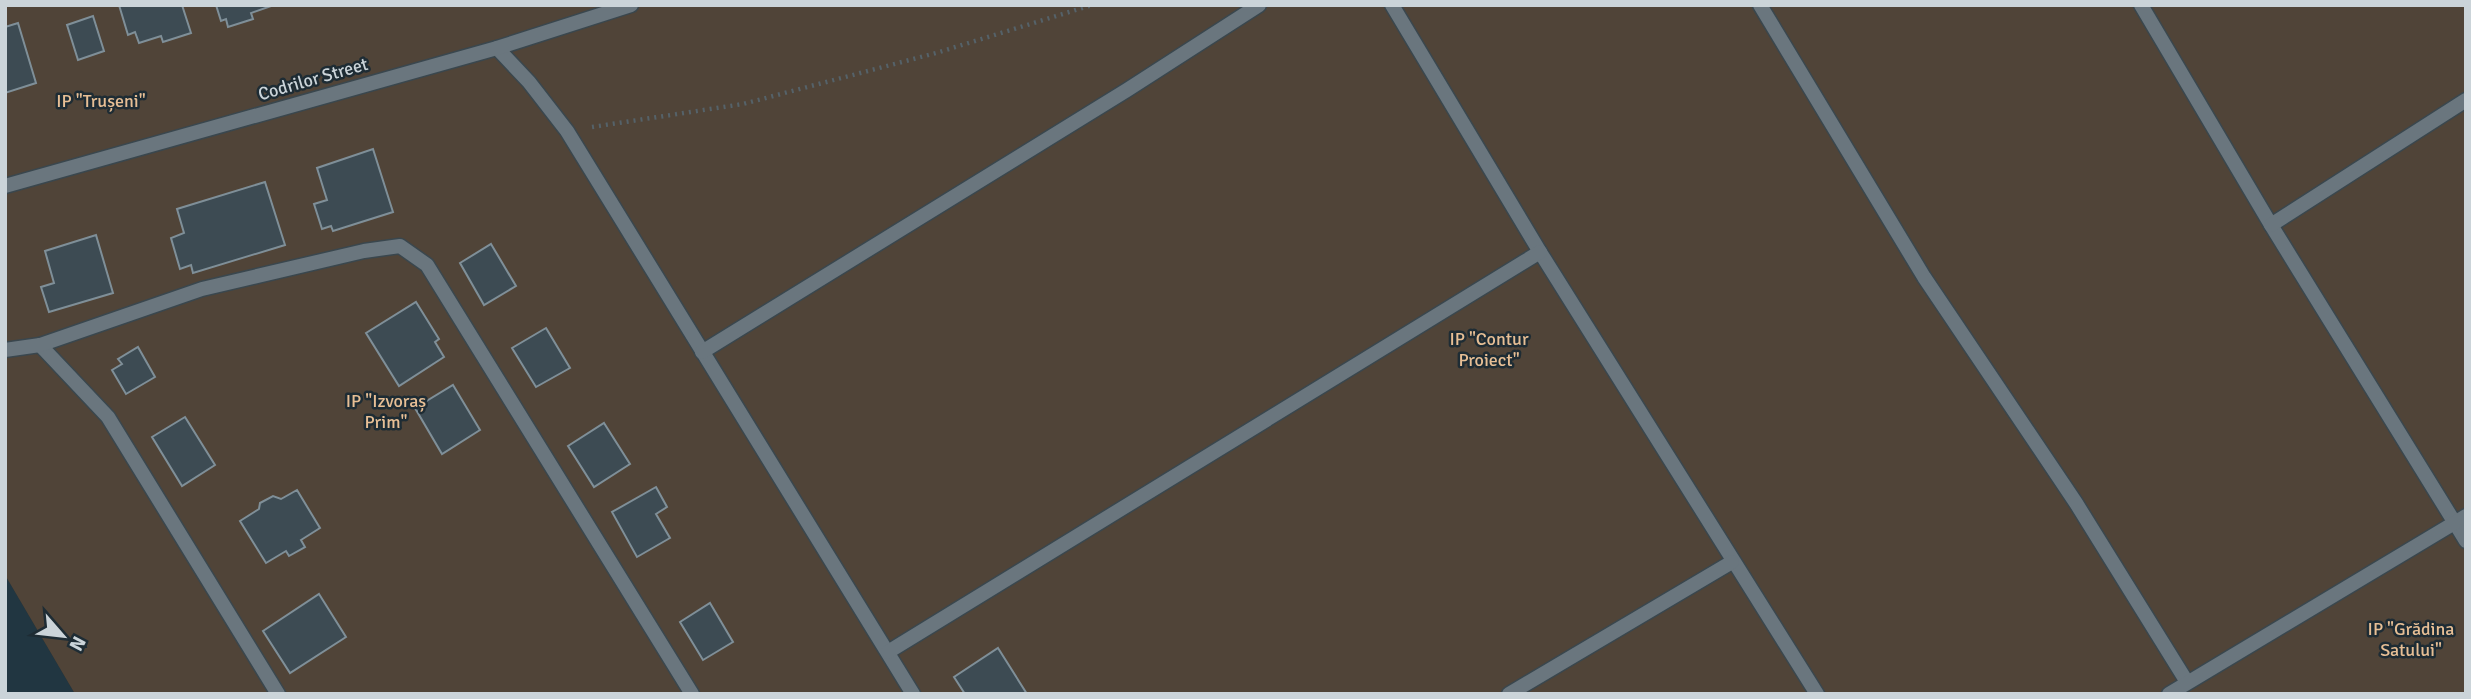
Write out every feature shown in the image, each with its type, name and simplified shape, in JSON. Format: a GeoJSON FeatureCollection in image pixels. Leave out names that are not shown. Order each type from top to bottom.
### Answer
{"type":"FeatureCollection","features":[{"type":"Feature","properties":{"kind":"street","name":"Codrilor Street"},"geometry":{"type":"LineString","coordinates":[[5,186],[498,48],[631,5]]}},
{"type":"Feature","properties":{"kind":"street"},"geometry":{"type":"LineString","coordinates":[[702,352],[1259,5]]}},
{"type":"Feature","properties":{"kind":"street"},"geometry":{"type":"LineString","coordinates":[[1392,5],[1540,252],[1816,694]]}},
{"type":"Feature","properties":{"kind":"street"},"geometry":{"type":"LineString","coordinates":[[1760,5],[1924,277],[2076,503],[2187,682]]}},
{"type":"Feature","properties":{"kind":"street"},"geometry":{"type":"LineString","coordinates":[[2141,5],[2271,225],[2461,520],[2466,541]]}},
{"type":"Feature","properties":{"kind":"street"},"geometry":{"type":"LineString","coordinates":[[498,48],[529,82],[567,131],[913,694]]}},
{"type":"Feature","properties":{"kind":"street"},"geometry":{"type":"LineString","coordinates":[[2271,225],[2466,100]]}},
{"type":"Feature","properties":{"kind":"street"},"geometry":{"type":"LineString","coordinates":[[5,350],[40,345],[202,289],[364,251],[400,246],[427,265],[692,694]]}},
{"type":"Feature","properties":{"kind":"street"},"geometry":{"type":"LineString","coordinates":[[888,652],[1540,252]]}},
{"type":"Feature","properties":{"kind":"street"},"geometry":{"type":"LineString","coordinates":[[40,345],[108,417],[278,694]]}},
{"type":"Feature","properties":{"kind":"street"},"geometry":{"type":"LineString","coordinates":[[2169,694],[2461,520]]}},
{"type":"Feature","properties":{"kind":"street"},"geometry":{"type":"LineString","coordinates":[[1509,694],[1732,562]]}},
{"type":"Feature","properties":{"kind":"path"},"geometry":{"type":"LineString","coordinates":[[567,131],[743,104],[936,53],[1092,5]]}},
{"type":"Feature","properties":{"kind":"shaded area"},"geometry":{"type":"Polygon","coordinates":[[[5,575],[75,694],[5,694],[5,575]]]}},
{"type":"Feature","properties":{"kind":"green space","name":"IP \"Contur Proiect\""},"geometry":{"type":"Polygon","coordinates":[[[5,5],[2466,5],[2466,694],[75,694],[5,575],[5,5]]]}},
{"type":"Feature","properties":{"kind":"building"},"geometry":{"type":"Polygon","coordinates":[[[119,5],[182,5],[191,33],[163,42],[161,36],[139,43],[135,32],[128,35],[119,5]]]}},
{"type":"Feature","properties":{"kind":"building"},"geometry":{"type":"Polygon","coordinates":[[[216,5],[274,5],[251,13],[253,19],[228,27],[226,19],[221,21],[216,5]]]}},
{"type":"Feature","properties":{"kind":"building"},"geometry":{"type":"Polygon","coordinates":[[[93,16],[104,51],[78,60],[67,25],[93,16]]]}},
{"type":"Feature","properties":{"kind":"building"},"geometry":{"type":"Polygon","coordinates":[[[18,23],[36,83],[5,93],[5,27],[18,23]]]}},
{"type":"Feature","properties":{"kind":"building"},"geometry":{"type":"Polygon","coordinates":[[[373,149],[393,212],[333,231],[331,226],[322,229],[314,204],[327,200],[317,168],[373,149]]]}},
{"type":"Feature","properties":{"kind":"building"},"geometry":{"type":"Polygon","coordinates":[[[265,182],[285,245],[193,273],[191,265],[180,269],[171,238],[184,233],[177,209],[265,182]]]}},
{"type":"Feature","properties":{"kind":"building"},"geometry":{"type":"Polygon","coordinates":[[[96,235],[113,293],[49,312],[41,287],[54,283],[45,251],[96,235]]]}},
{"type":"Feature","properties":{"kind":"building"},"geometry":{"type":"Polygon","coordinates":[[[491,244],[516,286],[484,305],[460,263],[491,244]]]}},
{"type":"Feature","properties":{"kind":"building"},"geometry":{"type":"Polygon","coordinates":[[[416,302],[439,339],[435,342],[444,357],[399,386],[366,333],[416,302]]]}},
{"type":"Feature","properties":{"kind":"building"},"geometry":{"type":"Polygon","coordinates":[[[546,328],[570,368],[536,387],[512,348],[546,328]]]}},
{"type":"Feature","properties":{"kind":"building"},"geometry":{"type":"Polygon","coordinates":[[[138,347],[155,377],[126,394],[112,370],[122,364],[118,359],[138,347]]]}},
{"type":"Feature","properties":{"kind":"building"},"geometry":{"type":"Polygon","coordinates":[[[453,385],[480,430],[442,454],[415,408],[453,385]]]}},
{"type":"Feature","properties":{"kind":"building"},"geometry":{"type":"Polygon","coordinates":[[[185,417],[215,465],[182,486],[152,437],[185,417]]]}},
{"type":"Feature","properties":{"kind":"building"},"geometry":{"type":"Polygon","coordinates":[[[604,423],[630,464],[594,487],[568,446],[604,423]]]}},
{"type":"Feature","properties":{"kind":"building"},"geometry":{"type":"Polygon","coordinates":[[[656,487],[667,507],[656,514],[670,538],[637,557],[612,512],[656,487]]]}},
{"type":"Feature","properties":{"kind":"building"},"geometry":{"type":"Polygon","coordinates":[[[297,490],[320,528],[301,540],[305,547],[289,556],[286,551],[266,563],[240,521],[259,509],[260,503],[273,496],[281,499],[297,490]]]}},
{"type":"Feature","properties":{"kind":"building"},"geometry":{"type":"Polygon","coordinates":[[[319,594],[346,637],[290,673],[263,631],[319,594]]]}},
{"type":"Feature","properties":{"kind":"building"},"geometry":{"type":"Polygon","coordinates":[[[710,603],[733,642],[703,660],[680,622],[710,603]]]}},
{"type":"Feature","properties":{"kind":"building"},"geometry":{"type":"Polygon","coordinates":[[[998,648],[1027,694],[965,694],[954,677],[998,648]]]}},
{"type":"Feature","properties":{"kind":"park label","name":"IP \"Trușeni\""},"geometry":{"type":"Point","coordinates":[101,101]}},
{"type":"Feature","properties":{"kind":"park label","name":"IP \"Izvoraș Prim\""},"geometry":{"type":"Point","coordinates":[386,411]}},
{"type":"Feature","properties":{"kind":"park label","name":"IP \"Grădina Satului\""},"geometry":{"type":"Point","coordinates":[2411,639]}}]}
